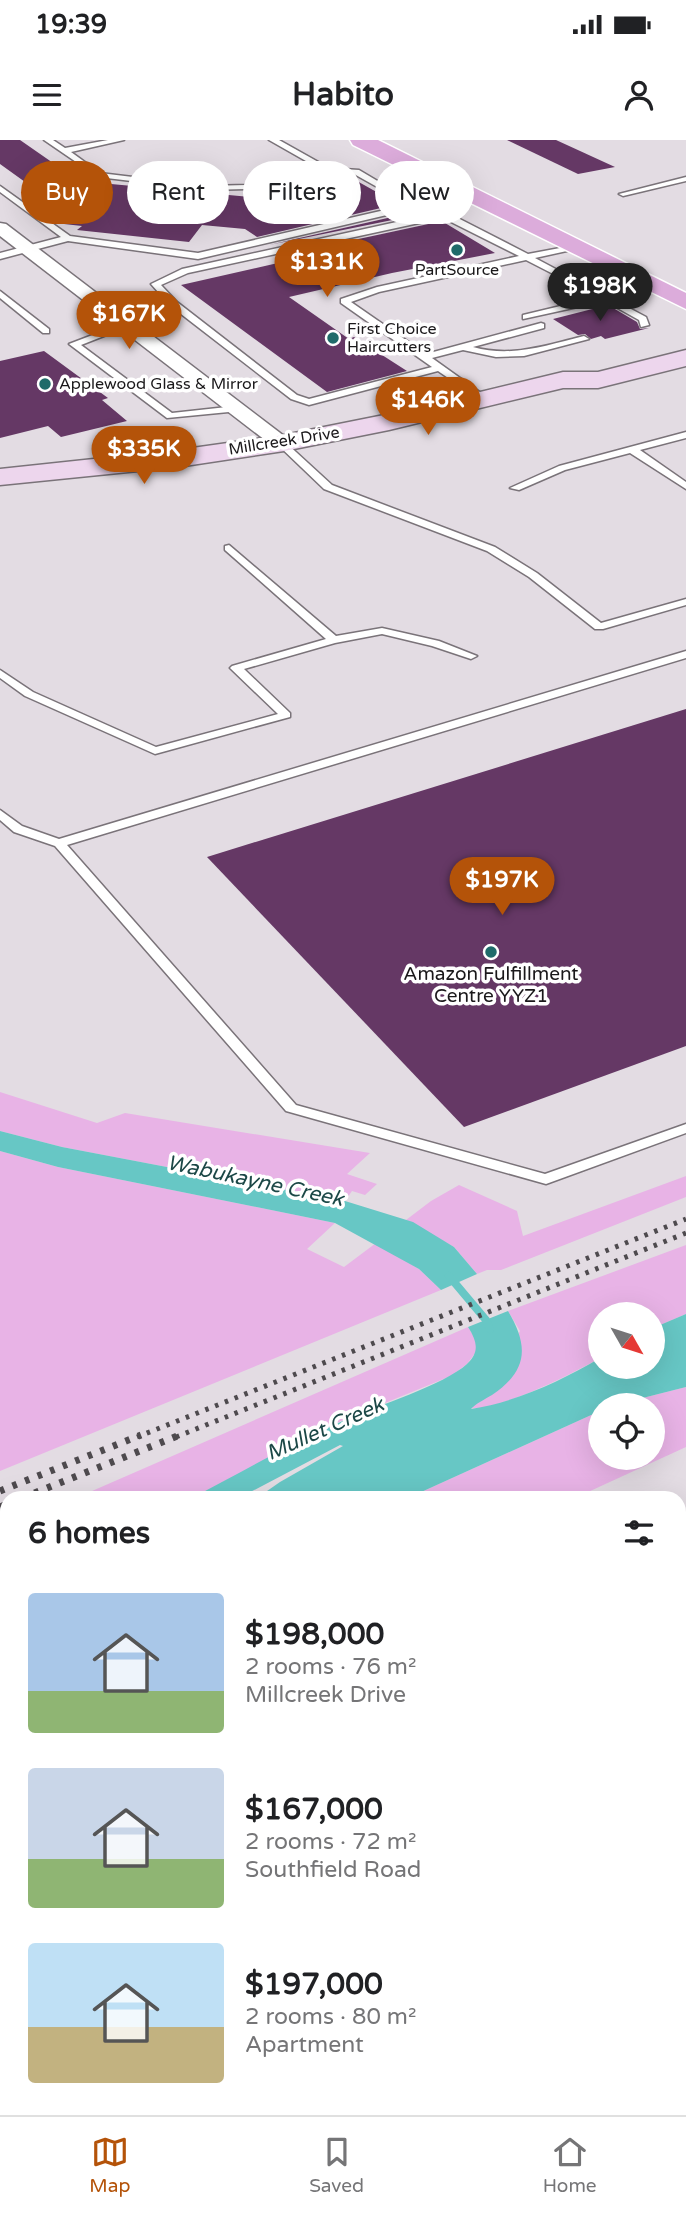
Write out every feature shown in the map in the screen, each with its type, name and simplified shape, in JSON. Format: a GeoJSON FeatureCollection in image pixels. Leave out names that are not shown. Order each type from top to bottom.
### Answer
{"type":"FeatureCollection","features":[{"type":"Feature","properties":{"kind":"main road"},"geometry":{"type":"LineString","coordinates":[[362,140],[686,302]]}},
{"type":"Feature","properties":{"kind":"main road"},"geometry":{"type":"LineString","coordinates":[[409,140],[450,160]]}},
{"type":"Feature","properties":{"kind":"street"},"geometry":{"type":"LineString","coordinates":[[0,228],[281,443]]}},
{"type":"Feature","properties":{"kind":"street","name":"Millcreek Drive"},"geometry":{"type":"LineString","coordinates":[[563,380],[578,366],[686,340]]}},
{"type":"Feature","properties":{"kind":"street","name":"Millcreek Drive"},"geometry":{"type":"LineString","coordinates":[[0,477],[152,461],[281,443],[485,400],[563,380],[598,380],[686,358]]}},
{"type":"Feature","properties":{"kind":"lane"},"geometry":{"type":"LineString","coordinates":[[48,140],[98,175],[207,188],[243,187]]}},
{"type":"Feature","properties":{"kind":"lane"},"geometry":{"type":"LineString","coordinates":[[64,151],[120,140]]}},
{"type":"Feature","properties":{"kind":"lane"},"geometry":{"type":"LineString","coordinates":[[273,140],[311,161]]}},
{"type":"Feature","properties":{"kind":"lane"},"geometry":{"type":"LineString","coordinates":[[361,175],[409,202],[401,209],[361,218]]}},
{"type":"Feature","properties":{"kind":"lane"},"geometry":{"type":"LineString","coordinates":[[623,194],[686,179]]}},
{"type":"Feature","properties":{"kind":"lane"},"geometry":{"type":"LineString","coordinates":[[0,188],[68,238]]}},
{"type":"Feature","properties":{"kind":"lane"},"geometry":{"type":"LineString","coordinates":[[440,368],[309,402],[294,397],[174,304],[155,284],[185,271],[433,217],[449,218],[606,298],[643,319],[644,325]]}},
{"type":"Feature","properties":{"kind":"lane"},"geometry":{"type":"LineString","coordinates":[[0,256],[68,238],[198,256],[336,224]]}},
{"type":"Feature","properties":{"kind":"lane"},"geometry":{"type":"LineString","coordinates":[[485,400],[344,301],[377,290],[573,247]]}},
{"type":"Feature","properties":{"kind":"lane"},"geometry":{"type":"LineString","coordinates":[[0,294],[46,331]]}},
{"type":"Feature","properties":{"kind":"lane"},"geometry":{"type":"LineString","coordinates":[[527,317],[606,298]]}},
{"type":"Feature","properties":{"kind":"lane"},"geometry":{"type":"LineString","coordinates":[[174,304],[121,321],[75,344],[170,416],[236,409]]}},
{"type":"Feature","properties":{"kind":"lane"},"geometry":{"type":"LineString","coordinates":[[426,357],[541,326]]}},
{"type":"Feature","properties":{"kind":"lane"},"geometry":{"type":"LineString","coordinates":[[463,347],[482,354],[519,356],[584,339]]}},
{"type":"Feature","properties":{"kind":"lane"},"geometry":{"type":"LineString","coordinates":[[515,488],[562,468],[686,435]]}},
{"type":"Feature","properties":{"kind":"lane"},"geometry":{"type":"LineString","coordinates":[[281,443],[328,487],[491,549],[533,575],[599,627],[686,602]]}},
{"type":"Feature","properties":{"kind":"lane"},"geometry":{"type":"LineString","coordinates":[[631,449],[686,486]]}},
{"type":"Feature","properties":{"kind":"lane"},"geometry":{"type":"LineString","coordinates":[[229,548],[334,640]]}},
{"type":"Feature","properties":{"kind":"lane"},"geometry":{"type":"LineString","coordinates":[[0,673],[29,694],[155,751],[286,715],[236,668],[334,640],[382,631],[435,643],[471,656]]}},
{"type":"Feature","properties":{"kind":"lane"},"geometry":{"type":"LineString","coordinates":[[59,842],[686,654]]}},
{"type":"Feature","properties":{"kind":"lane"},"geometry":{"type":"LineString","coordinates":[[0,814],[18,830],[59,842],[292,1108],[546,1179],[686,1128]]}},
{"type":"Feature","properties":{"kind":"shaded area"},"geometry":{"type":"Polygon","coordinates":[[[0,1092],[97,1123],[125,1113],[370,1153],[347,1174],[377,1184],[365,1195],[352,1191],[345,1201],[62,1147],[0,1131],[0,1092]]]}},
{"type":"Feature","properties":{"kind":"shaded area"},"geometry":{"type":"Polygon","coordinates":[[[0,1151],[58,1167],[335,1223],[307,1249],[344,1267],[376,1243],[419,1269],[441,1290],[0,1471],[0,1151]]]}},
{"type":"Feature","properties":{"kind":"shaded area"},"geometry":{"type":"Polygon","coordinates":[[[686,1176],[686,1197],[501,1270],[487,1270],[477,1274],[454,1247],[406,1220],[459,1185],[517,1211],[523,1236],[686,1176]]]}},
{"type":"Feature","properties":{"kind":"shaded area"},"geometry":{"type":"Polygon","coordinates":[[[686,1245],[686,1314],[665,1323],[665,1302],[588,1302],[588,1364],[516,1398],[482,1408],[469,1408],[483,1400],[520,1331],[508,1311],[686,1245]]]}},
{"type":"Feature","properties":{"kind":"shaded area"},"geometry":{"type":"Polygon","coordinates":[[[468,1327],[476,1340],[476,1352],[467,1364],[451,1376],[341,1421],[206,1491],[92,1491],[468,1327]]]}},
{"type":"Feature","properties":{"kind":"shaded area"},"geometry":{"type":"Polygon","coordinates":[[[686,1387],[686,1447],[665,1457],[665,1393],[662,1393],[686,1387]]]}},
{"type":"Feature","properties":{"kind":"shaded area"},"geometry":{"type":"Polygon","coordinates":[[[588,1416],[588,1470],[636,1470],[590,1491],[423,1491],[588,1416]]]}},
{"type":"Feature","properties":{"kind":"water"},"geometry":{"type":"Polygon","coordinates":[[[0,1131],[62,1147],[345,1201],[413,1222],[454,1247],[477,1274],[441,1290],[419,1269],[335,1223],[58,1167],[0,1151],[0,1131]]]}},
{"type":"Feature","properties":{"kind":"water"},"geometry":{"type":"Polygon","coordinates":[[[508,1311],[522,1347],[513,1377],[471,1409],[538,1390],[588,1365],[588,1379],[665,1379],[665,1323],[686,1314],[686,1387],[662,1393],[588,1393],[588,1416],[423,1491],[267,1491],[343,1446],[340,1445],[252,1491],[205,1491],[306,1438],[443,1380],[471,1360],[475,1351],[468,1327],[508,1311]]]}},
{"type":"Feature","properties":{"kind":"building"},"geometry":{"type":"Polygon","coordinates":[[[0,140],[20,140],[50,161],[21,161],[21,179],[0,164],[0,140]]]}},
{"type":"Feature","properties":{"kind":"building"},"geometry":{"type":"Polygon","coordinates":[[[507,140],[556,140],[615,167],[578,174],[507,140]]]}},
{"type":"Feature","properties":{"kind":"building"},"geometry":{"type":"Polygon","coordinates":[[[361,183],[375,191],[375,209],[361,213],[361,183]]]}},
{"type":"Feature","properties":{"kind":"building"},"geometry":{"type":"Polygon","coordinates":[[[113,184],[127,185],[127,224],[229,224],[229,195],[243,196],[243,224],[313,224],[257,237],[245,229],[202,225],[189,242],[77,230],[82,226],[64,224],[113,224],[113,184]]]}},
{"type":"Feature","properties":{"kind":"building"},"geometry":{"type":"Polygon","coordinates":[[[375,221],[375,224],[269,245],[375,221]]]}},
{"type":"Feature","properties":{"kind":"building"},"geometry":{"type":"Polygon","coordinates":[[[428,224],[447,224],[495,253],[289,297],[349,339],[354,337],[407,371],[327,392],[181,285],[291,260],[284,255],[428,224]]]}},
{"type":"Feature","properties":{"kind":"building"},"geometry":{"type":"Polygon","coordinates":[[[608,305],[637,322],[640,329],[649,328],[605,339],[601,336],[591,339],[585,334],[578,335],[553,319],[608,305]]]}},
{"type":"Feature","properties":{"kind":"building","name":"Applewood Glass & Mirror"},"geometry":{"type":"Polygon","coordinates":[[[44,351],[108,398],[102,400],[127,421],[61,437],[48,426],[0,438],[0,361],[44,351]]]}},
{"type":"Feature","properties":{"kind":"building","name":"Amazon Fulfillment Centre YYZ1"},"geometry":{"type":"Polygon","coordinates":[[[686,709],[686,1046],[464,1127],[207,857],[686,709]]]}},
{"type":"Feature","properties":{"kind":"waterway","name":"Wabukayne Creek"},"geometry":{"type":"LineString","coordinates":[[449,1276],[486,1320],[490,1329]]}},
{"type":"Feature","properties":{"kind":"railway"},"geometry":{"type":"LineString","coordinates":[[137,1437],[686,1219]]}},
{"type":"Feature","properties":{"kind":"railway"},"geometry":{"type":"LineString","coordinates":[[176,1437],[686,1233]]}},
{"type":"Feature","properties":{"kind":"railway"},"geometry":{"type":"LineString","coordinates":[[0,1491],[141,1435]]}},
{"type":"Feature","properties":{"kind":"railway"},"geometry":{"type":"LineString","coordinates":[[40,1491],[180,1435]]}},
{"type":"Feature","properties":{"kind":"place","name":"PartSource"},"geometry":{"type":"Point","coordinates":[457,250]}},
{"type":"Feature","properties":{"kind":"place","name":"First Choice Haircutters"},"geometry":{"type":"Point","coordinates":[333,338]}},
{"type":"Feature","properties":{"kind":"place","name":"Applewood Glass & Mirror"},"geometry":{"type":"Point","coordinates":[45,384]}},
{"type":"Feature","properties":{"kind":"place","name":"Amazon Fulfillment Centre YYZ1"},"geometry":{"type":"Point","coordinates":[491,952]}},
{"type":"Feature","properties":{"kind":"water label","name":"Mullet Creek"},"geometry":{"type":"Point","coordinates":[325,1429]}}]}
